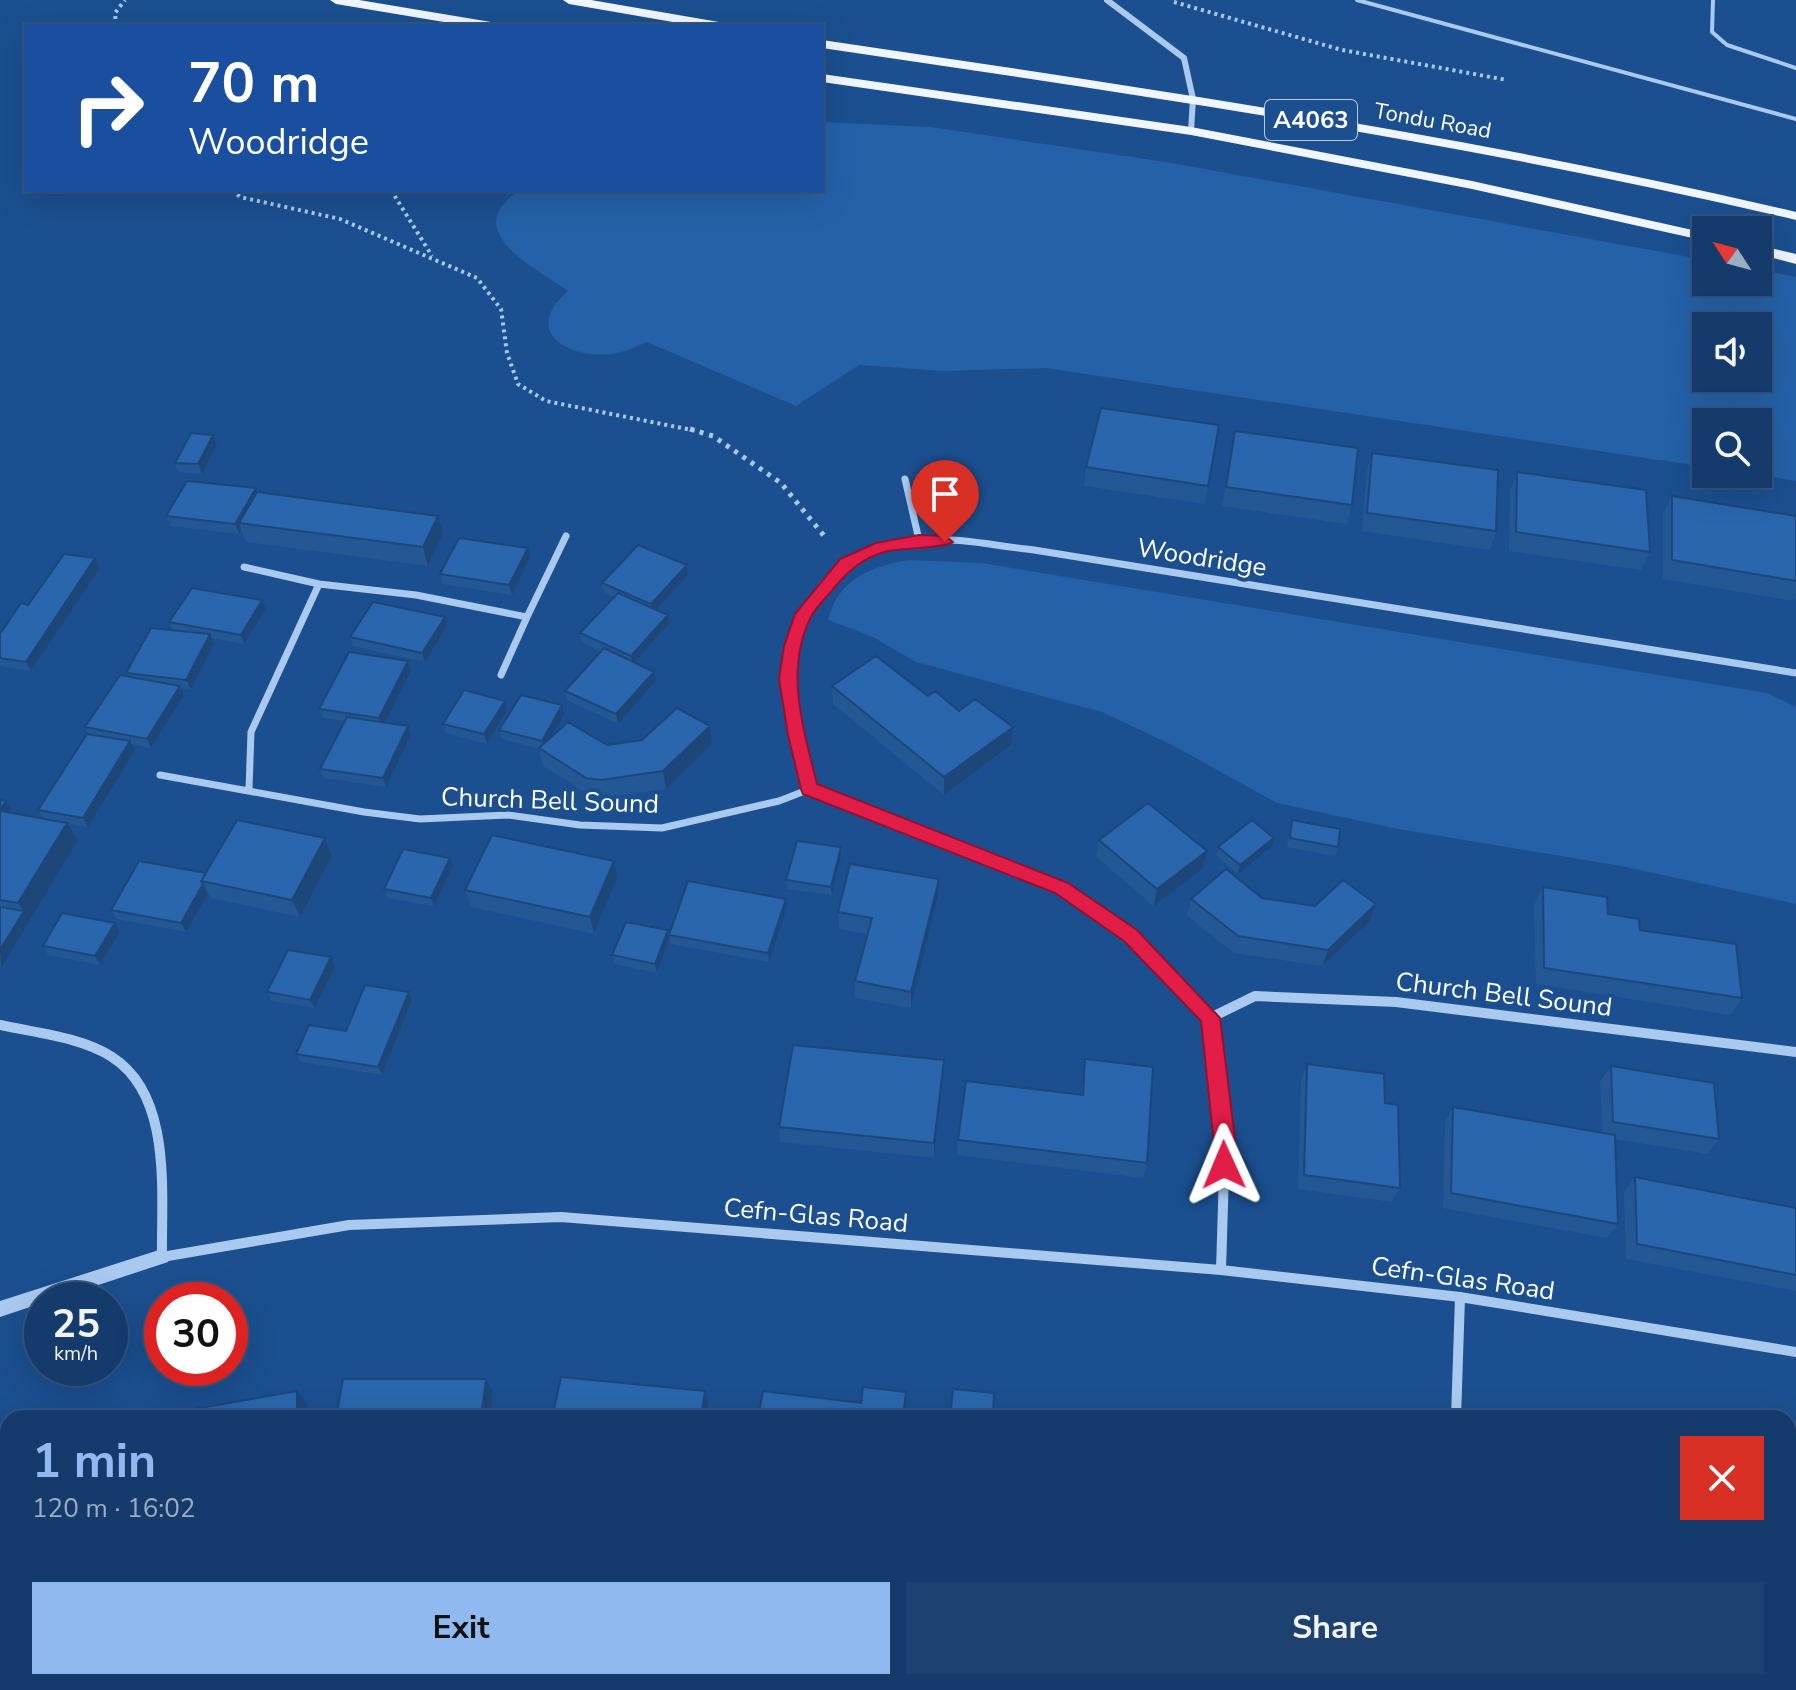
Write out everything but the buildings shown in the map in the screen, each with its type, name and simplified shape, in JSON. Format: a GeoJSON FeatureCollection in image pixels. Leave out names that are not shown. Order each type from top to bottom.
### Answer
{"type":"FeatureCollection","features":[{"type":"Feature","properties":{"kind":"main road"},"geometry":{"type":"LineString","coordinates":[[336,0],[479,24]]}},
{"type":"Feature","properties":{"kind":"main road"},"geometry":{"type":"LineString","coordinates":[[569,0],[707,24]]}},
{"type":"Feature","properties":{"kind":"main road","name":"Tondu Road"},"geometry":{"type":"LineString","coordinates":[[824,44],[1193,99],[1659,184],[1796,216]]}},
{"type":"Feature","properties":{"kind":"main road","name":"A4063"},"geometry":{"type":"LineString","coordinates":[[824,78],[1191,131],[1472,185],[1692,234]]}},
{"type":"Feature","properties":{"kind":"main road"},"geometry":{"type":"LineString","coordinates":[[1772,253],[1796,259]]}},
{"type":"Feature","properties":{"kind":"street"},"geometry":{"type":"LineString","coordinates":[[1107,0],[1184,58],[1193,99],[1191,131]]}},
{"type":"Feature","properties":{"kind":"street"},"geometry":{"type":"LineString","coordinates":[[905,479],[919,540]]}},
{"type":"Feature","properties":{"kind":"street"},"geometry":{"type":"LineString","coordinates":[[501,675],[566,536]]}},
{"type":"Feature","properties":{"kind":"street","name":"Woodridge"},"geometry":{"type":"LineString","coordinates":[[810,789],[796,735],[787,679],[793,646],[804,614],[846,563],[881,547],[919,540],[1034,550],[1796,673]]}},
{"type":"Feature","properties":{"kind":"street"},"geometry":{"type":"LineString","coordinates":[[244,567],[319,584],[416,595],[527,617]]}},
{"type":"Feature","properties":{"kind":"street"},"geometry":{"type":"LineString","coordinates":[[249,789],[251,732],[319,584]]}},
{"type":"Feature","properties":{"kind":"street","name":"Church Bell Sound"},"geometry":{"type":"LineString","coordinates":[[160,775],[364,812],[420,819],[508,815],[580,825],[662,828],[779,801],[810,789]]}},
{"type":"Feature","properties":{"kind":"street"},"geometry":{"type":"LineString","coordinates":[[810,789],[1062,888],[1131,935],[1210,1018],[1225,1139],[1221,1270]]}},
{"type":"Feature","properties":{"kind":"street","name":"Church Bell Sound"},"geometry":{"type":"LineString","coordinates":[[1210,1018],[1255,996],[1396,1002],[1796,1052]]}},
{"type":"Feature","properties":{"kind":"street"},"geometry":{"type":"LineString","coordinates":[[0,1025],[44,1034],[113,1058],[143,1088],[156,1125],[162,1257],[0,1309]]}},
{"type":"Feature","properties":{"kind":"street","name":"Cefn-Glas Road"},"geometry":{"type":"LineString","coordinates":[[162,1257],[349,1225],[561,1217],[1221,1270],[1460,1297],[1796,1352]]}},
{"type":"Feature","properties":{"kind":"street"},"geometry":{"type":"LineString","coordinates":[[1456,1410],[1460,1297]]}},
{"type":"Feature","properties":{"kind":"lane"},"geometry":{"type":"LineString","coordinates":[[1357,0],[1796,119]]}},
{"type":"Feature","properties":{"kind":"lane"},"geometry":{"type":"LineString","coordinates":[[1713,0],[1712,32],[1727,45],[1796,68]]}},
{"type":"Feature","properties":{"kind":"path"},"geometry":{"type":"LineString","coordinates":[[116,24],[115,13],[125,0]]}},
{"type":"Feature","properties":{"kind":"path"},"geometry":{"type":"LineString","coordinates":[[1166,0],[1342,50],[1491,79],[1528,78],[1559,53]]}},
{"type":"Feature","properties":{"kind":"path"},"geometry":{"type":"LineString","coordinates":[[234,192],[240,197],[340,219],[477,278],[501,309],[507,353],[518,384],[546,401],[682,426],[713,436],[781,483],[846,563]]}},
{"type":"Feature","properties":{"kind":"path"},"geometry":{"type":"LineString","coordinates":[[392,192],[433,257]]}},
{"type":"Feature","properties":{"kind":"shaded area"},"geometry":{"type":"Polygon","coordinates":[[[824,122],[931,127],[1172,163],[1692,257],[1692,296],[1772,296],[1772,272],[1796,277],[1796,481],[1772,477],[1772,408],[1692,408],[1692,465],[1046,368],[944,371],[859,365],[796,406],[647,342],[612,354],[580,352],[566,347],[549,330],[549,318],[555,305],[568,291],[508,247],[499,234],[496,220],[503,205],[518,192],[824,192],[824,122]]]}},
{"type":"Feature","properties":{"kind":"shaded area"},"geometry":{"type":"Polygon","coordinates":[[[909,560],[982,563],[1767,693],[1796,707],[1796,904],[1621,866],[1393,828],[1277,803],[1174,746],[1102,712],[916,662],[873,637],[828,620],[840,594],[858,577],[882,566],[909,560]]]}},
{"type":"Feature","properties":{"kind":"route"},"geometry":{"type":"LineString","coordinates":[[945,542],[919,540],[881,547],[846,563],[804,614],[793,646],[787,679],[796,735],[810,789],[1062,888],[1131,935],[1210,1018],[1225,1139],[1224,1165]]}}]}
